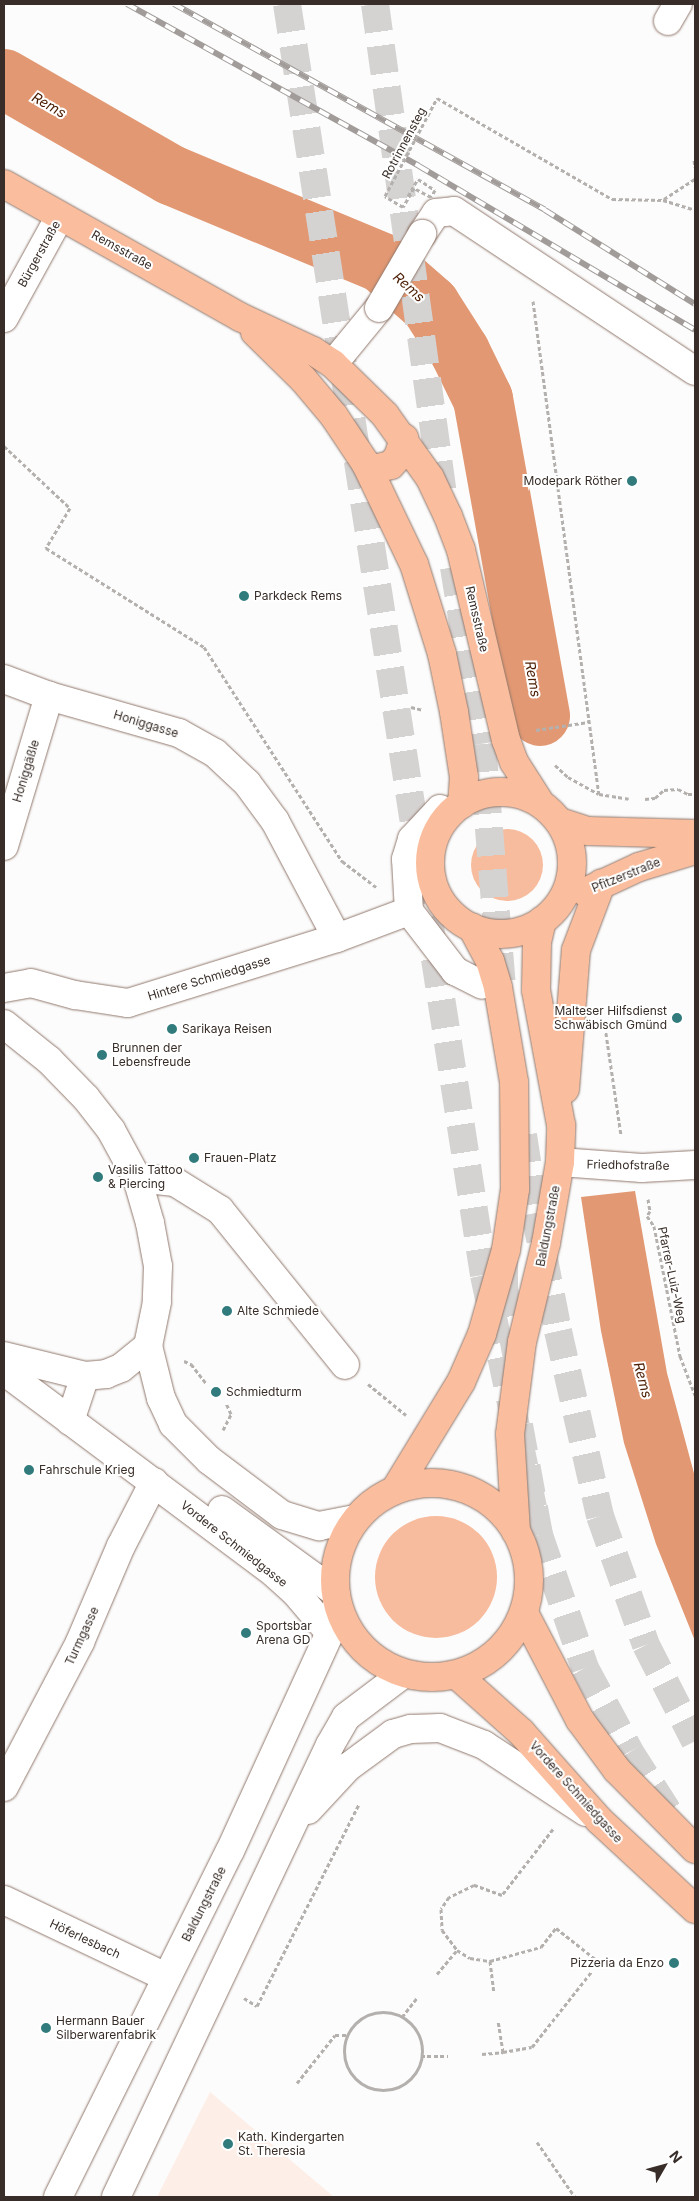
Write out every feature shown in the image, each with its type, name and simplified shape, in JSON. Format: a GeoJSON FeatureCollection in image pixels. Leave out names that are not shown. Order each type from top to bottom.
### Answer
{"type":"FeatureCollection","features":[{"type":"Feature","properties":{"kind":"main road","name":"Remsstraße"},"geometry":{"type":"LineString","coordinates":[[4,184],[240,317],[333,364],[363,390],[404,438],[430,478],[461,550],[506,740],[514,762],[540,803]]}},
{"type":"Feature","properties":{"kind":"main road","name":"Remsstraße"},"geometry":{"type":"LineString","coordinates":[[240,317],[303,379],[334,416],[366,464],[414,564],[442,654],[462,756],[451,806]]}},
{"type":"Feature","properties":{"kind":"main road"},"geometry":{"type":"LineString","coordinates":[[366,464],[374,469],[391,465],[398,457],[404,438]]}},
{"type":"Feature","properties":{"kind":"main road"},"geometry":{"type":"LineString","coordinates":[[499,792],[513,792],[540,803],[560,822],[572,852],[572,875],[551,913],[520,932],[496,934],[472,927],[444,905],[430,869],[437,832],[451,806],[474,797],[499,792]]}},
{"type":"Feature","properties":{"kind":"main road"},"geometry":{"type":"LineString","coordinates":[[560,822],[588,831],[695,834]]}},
{"type":"Feature","properties":{"kind":"main road","name":"Pfitzerstraße"},"geometry":{"type":"LineString","coordinates":[[551,913],[601,884],[639,867],[695,850]]}},
{"type":"Feature","properties":{"kind":"main road"},"geometry":{"type":"LineString","coordinates":[[561,1125],[576,950],[601,884]]}},
{"type":"Feature","properties":{"kind":"main road","name":"Baldungstraße"},"geometry":{"type":"LineString","coordinates":[[516,1532],[510,1434],[522,1342],[546,1243],[560,1162],[561,1125],[536,990],[537,942],[551,913]]}},
{"type":"Feature","properties":{"kind":"main road"},"geometry":{"type":"LineString","coordinates":[[395,1490],[430,1436],[461,1382],[482,1334],[506,1250],[515,1189],[513,1073],[498,987],[490,961],[472,927]]}},
{"type":"Feature","properties":{"kind":"main road"},"geometry":{"type":"LineString","coordinates":[[417,1484],[458,1486],[490,1503],[516,1532],[526,1555],[529,1586],[524,1613],[501,1649],[480,1665],[457,1674],[442,1677],[403,1674],[376,1660],[352,1637],[336,1598],[335,1567],[342,1543],[356,1519],[373,1502],[395,1490],[417,1484]]}},
{"type":"Feature","properties":{"kind":"main road"},"geometry":{"type":"LineString","coordinates":[[524,1613],[580,1720],[617,1770],[695,1849]]}},
{"type":"Feature","properties":{"kind":"main road","name":"Vordere Schmiedgasse"},"geometry":{"type":"LineString","coordinates":[[457,1674],[521,1732],[600,1820],[695,1909]]}},
{"type":"Feature","properties":{"kind":"street"},"geometry":{"type":"LineString","coordinates":[[689,4],[695,7]]}},
{"type":"Feature","properties":{"kind":"street"},"geometry":{"type":"LineString","coordinates":[[333,364],[379,308],[436,213],[454,211],[695,371]]}},
{"type":"Feature","properties":{"kind":"street","name":"Bürgerstraße"},"geometry":{"type":"LineString","coordinates":[[4,318],[60,216]]}},
{"type":"Feature","properties":{"kind":"street","name":"Honiggasse"},"geometry":{"type":"LineString","coordinates":[[4,679],[49,696],[179,733],[214,752],[247,782],[275,821],[337,938]]}},
{"type":"Feature","properties":{"kind":"street","name":"Honiggäßle"},"geometry":{"type":"LineString","coordinates":[[4,846],[49,696]]}},
{"type":"Feature","properties":{"kind":"street"},"geometry":{"type":"LineString","coordinates":[[451,806],[412,839],[408,852],[409,911],[455,971],[482,985]]}},
{"type":"Feature","properties":{"kind":"street","name":"Hintere Schmiedgasse"},"geometry":{"type":"LineString","coordinates":[[4,988],[31,983],[75,995],[128,1003],[337,938],[409,911]]}},
{"type":"Feature","properties":{"kind":"street"},"geometry":{"type":"LineString","coordinates":[[4,1024],[49,1060],[86,1098],[111,1130],[137,1178],[150,1223],[158,1266],[156,1312],[148,1346],[161,1398],[173,1424],[209,1460],[282,1516],[319,1526],[356,1519]]}},
{"type":"Feature","properties":{"kind":"street","name":"Friedhofstraße"},"geometry":{"type":"LineString","coordinates":[[560,1162],[642,1168],[695,1165]]}},
{"type":"Feature","properties":{"kind":"street"},"geometry":{"type":"LineString","coordinates":[[137,1178],[175,1182],[220,1210],[345,1365]]}},
{"type":"Feature","properties":{"kind":"street"},"geometry":{"type":"LineString","coordinates":[[4,1356],[84,1376],[121,1368],[148,1346]]}},
{"type":"Feature","properties":{"kind":"street","name":"Vordere Schmiedgasse"},"geometry":{"type":"LineString","coordinates":[[4,1370],[274,1573],[330,1633]]}},
{"type":"Feature","properties":{"kind":"street"},"geometry":{"type":"LineString","coordinates":[[70,1421],[84,1376]]}},
{"type":"Feature","properties":{"kind":"street","name":"Vordere Schmiedgasse"},"geometry":{"type":"LineString","coordinates":[[154,1482],[210,1502],[336,1598]]}},
{"type":"Feature","properties":{"kind":"street","name":"Turmgasse"},"geometry":{"type":"LineString","coordinates":[[4,1787],[80,1642],[121,1546],[154,1482]]}},
{"type":"Feature","properties":{"kind":"street","name":"Baldungstraße"},"geometry":{"type":"LineString","coordinates":[[58,2197],[230,1851],[330,1633],[336,1598]]}},
{"type":"Feature","properties":{"kind":"street"},"geometry":{"type":"LineString","coordinates":[[116,2197],[287,1836],[346,1718],[403,1674]]}},
{"type":"Feature","properties":{"kind":"street"},"geometry":{"type":"LineString","coordinates":[[287,1836],[348,1767],[393,1734],[411,1729],[440,1728],[476,1741],[600,1820]]}},
{"type":"Feature","properties":{"kind":"street","name":"Höferlesbach"},"geometry":{"type":"LineString","coordinates":[[4,1900],[166,1978]]}},
{"type":"Feature","properties":{"kind":"path","name":"Rotrinnensteg"},"geometry":{"type":"LineString","coordinates":[[408,196],[418,179],[435,190],[431,197],[414,188],[403,207],[385,196],[437,98],[612,199],[663,200]]}},
{"type":"Feature","properties":{"kind":"path"},"geometry":{"type":"LineString","coordinates":[[694,160],[695,168]]}},
{"type":"Feature","properties":{"kind":"path"},"geometry":{"type":"LineString","coordinates":[[663,200],[695,179]]}},
{"type":"Feature","properties":{"kind":"path"},"geometry":{"type":"LineString","coordinates":[[663,200],[695,210]]}},
{"type":"Feature","properties":{"kind":"path"},"geometry":{"type":"LineString","coordinates":[[526,258],[544,372],[566,567],[599,794]]}},
{"type":"Feature","properties":{"kind":"path"},"geometry":{"type":"LineString","coordinates":[[4,446],[70,508],[46,548],[204,647],[342,862],[409,911]]}},
{"type":"Feature","properties":{"kind":"path"},"geometry":{"type":"LineString","coordinates":[[528,731],[588,722]]}},
{"type":"Feature","properties":{"kind":"path"},"geometry":{"type":"LineString","coordinates":[[547,758],[568,777],[599,794],[638,800],[655,798],[664,790],[678,788],[688,794],[695,794]]}},
{"type":"Feature","properties":{"kind":"path"},"geometry":{"type":"LineString","coordinates":[[603,1018],[623,1146]]}},
{"type":"Feature","properties":{"kind":"path","name":"Pfarrer-Luiz-Weg"},"geometry":{"type":"LineString","coordinates":[[646,1189],[650,1211],[647,1216],[654,1226],[680,1356],[695,1395]]}},
{"type":"Feature","properties":{"kind":"path"},"geometry":{"type":"LineString","coordinates":[[345,1365],[430,1436]]}},
{"type":"Feature","properties":{"kind":"path"},"geometry":{"type":"LineString","coordinates":[[244,1998],[257,2006],[362,1798]]}},
{"type":"Feature","properties":{"kind":"path"},"geometry":{"type":"LineString","coordinates":[[557,1824],[502,1894],[474,1885],[449,1897],[441,1909],[440,1921],[442,1930],[457,1950],[470,1958],[490,1961],[541,1947],[556,1928],[598,1962]]}},
{"type":"Feature","properties":{"kind":"path"},"geometry":{"type":"LineString","coordinates":[[437,1974],[457,1950]]}},
{"type":"Feature","properties":{"kind":"path"},"geometry":{"type":"LineString","coordinates":[[490,1961],[494,1992]]}},
{"type":"Feature","properties":{"kind":"path"},"geometry":{"type":"LineString","coordinates":[[482,2054],[532,2047],[592,1971]]}},
{"type":"Feature","properties":{"kind":"path"},"geometry":{"type":"LineString","coordinates":[[402,2017],[417,1998]]}},
{"type":"Feature","properties":{"kind":"path"},"geometry":{"type":"LineString","coordinates":[[390,2013],[402,2017],[419,2036],[421,2056],[416,2073],[406,2082],[383,2090],[370,2088],[350,2072],[344,2047],[348,2035],[365,2016],[390,2013]]}},
{"type":"Feature","properties":{"kind":"path"},"geometry":{"type":"LineString","coordinates":[[498,2020],[503,2052]]}},
{"type":"Feature","properties":{"kind":"path"},"geometry":{"type":"LineString","coordinates":[[297,2083],[335,2035],[348,2035]]}},
{"type":"Feature","properties":{"kind":"path"},"geometry":{"type":"LineString","coordinates":[[421,2056],[448,2056]]}},
{"type":"Feature","properties":{"kind":"path"},"geometry":{"type":"LineString","coordinates":[[537,2142],[575,2197]]}},
{"type":"Feature","properties":{"kind":"shaded area"},"geometry":{"type":"Polygon","coordinates":[[[514,829],[533,839],[541,851],[543,865],[541,879],[533,891],[521,899],[500,901],[481,891],[473,879],[471,858],[481,839],[493,831],[514,829]]]}},
{"type":"Feature","properties":{"kind":"shaded area"},"geometry":{"type":"Polygon","coordinates":[[[436,1516],[448,1517],[459,1521],[479,1534],[492,1554],[496,1565],[496,1589],[492,1600],[479,1620],[459,1633],[448,1637],[436,1638],[424,1637],[413,1633],[393,1620],[380,1600],[376,1589],[375,1577],[376,1565],[380,1554],[393,1534],[413,1521],[424,1517],[436,1516]]]}},
{"type":"Feature","properties":{"kind":"shaded area","name":"Kath. Kindergarten St. Theresia"},"geometry":{"type":"Polygon","coordinates":[[[210,2092],[334,2197],[157,2197],[210,2092]]]}},
{"type":"Feature","properties":{"kind":"water"},"geometry":{"type":"Polygon","coordinates":[[[635,1191],[667,1373],[695,1477],[695,1641],[656,1544],[624,1443],[601,1331],[581,1197],[635,1191]]]}},
{"type":"Feature","properties":{"kind":"waterway","name":"Rems"},"geometry":{"type":"LineString","coordinates":[[4,79],[171,175],[382,263],[430,305],[460,352],[483,399],[540,716]]}},
{"type":"Feature","properties":{"kind":"tunnel"},"geometry":{"type":"LineString","coordinates":[[287,4],[484,1275],[539,1535]]}},
{"type":"Feature","properties":{"kind":"tunnel"},"geometry":{"type":"LineString","coordinates":[[375,4],[444,502]]}},
{"type":"Feature","properties":{"kind":"tunnel"},"geometry":{"type":"LineString","coordinates":[[454,567],[482,744],[502,986]]}},
{"type":"Feature","properties":{"kind":"tunnel"},"geometry":{"type":"LineString","coordinates":[[523,1135],[535,1213],[558,1331],[600,1516],[646,1645],[695,1741]]}},
{"type":"Feature","properties":{"kind":"tunnel"},"geometry":{"type":"LineString","coordinates":[[504,1261],[504,1289],[518,1364]]}},
{"type":"Feature","properties":{"kind":"tunnel"},"geometry":{"type":"LineString","coordinates":[[519,1425],[539,1535],[585,1668],[630,1752],[671,1816]]}},
{"type":"Feature","properties":{"kind":"railway"},"geometry":{"type":"LineString","coordinates":[[127,4],[419,166],[695,330]]}},
{"type":"Feature","properties":{"kind":"railway"},"geometry":{"type":"LineString","coordinates":[[174,4],[545,210],[695,304]]}},
{"type":"Feature","properties":{"kind":"place","name":"Modepark Röther"},"geometry":{"type":"Point","coordinates":[632,481]}},
{"type":"Feature","properties":{"kind":"place","name":"Parkdeck Rems"},"geometry":{"type":"Point","coordinates":[244,596]}},
{"type":"Feature","properties":{"kind":"place","name":"Malteser Hilfsdienst Schwäbisch Gmünd"},"geometry":{"type":"Point","coordinates":[677,1018]}},
{"type":"Feature","properties":{"kind":"place","name":"Sarikaya Reisen"},"geometry":{"type":"Point","coordinates":[172,1029]}},
{"type":"Feature","properties":{"kind":"place","name":"Brunnen der Lebensfreude"},"geometry":{"type":"Point","coordinates":[102,1055]}},
{"type":"Feature","properties":{"kind":"place","name":"Frauen-Platz"},"geometry":{"type":"Point","coordinates":[194,1158]}},
{"type":"Feature","properties":{"kind":"place","name":"Vasilis Tattoo & Piercing"},"geometry":{"type":"Point","coordinates":[98,1177]}},
{"type":"Feature","properties":{"kind":"place","name":"Alte Schmiede"},"geometry":{"type":"Point","coordinates":[227,1311]}},
{"type":"Feature","properties":{"kind":"place","name":"Schmiedturm"},"geometry":{"type":"Point","coordinates":[216,1392]}},
{"type":"Feature","properties":{"kind":"place","name":"Fahrschule Krieg"},"geometry":{"type":"Point","coordinates":[29,1470]}},
{"type":"Feature","properties":{"kind":"place","name":"Sportsbar Arena GD"},"geometry":{"type":"Point","coordinates":[246,1633]}},
{"type":"Feature","properties":{"kind":"place","name":"Pizzeria da Enzo"},"geometry":{"type":"Point","coordinates":[674,1963]}},
{"type":"Feature","properties":{"kind":"place","name":"Hermann Bauer Silberwarenfabrik"},"geometry":{"type":"Point","coordinates":[46,2028]}},
{"type":"Feature","properties":{"kind":"place","name":"Kath. Kindergarten St. Theresia"},"geometry":{"type":"Point","coordinates":[228,2144]}}]}
